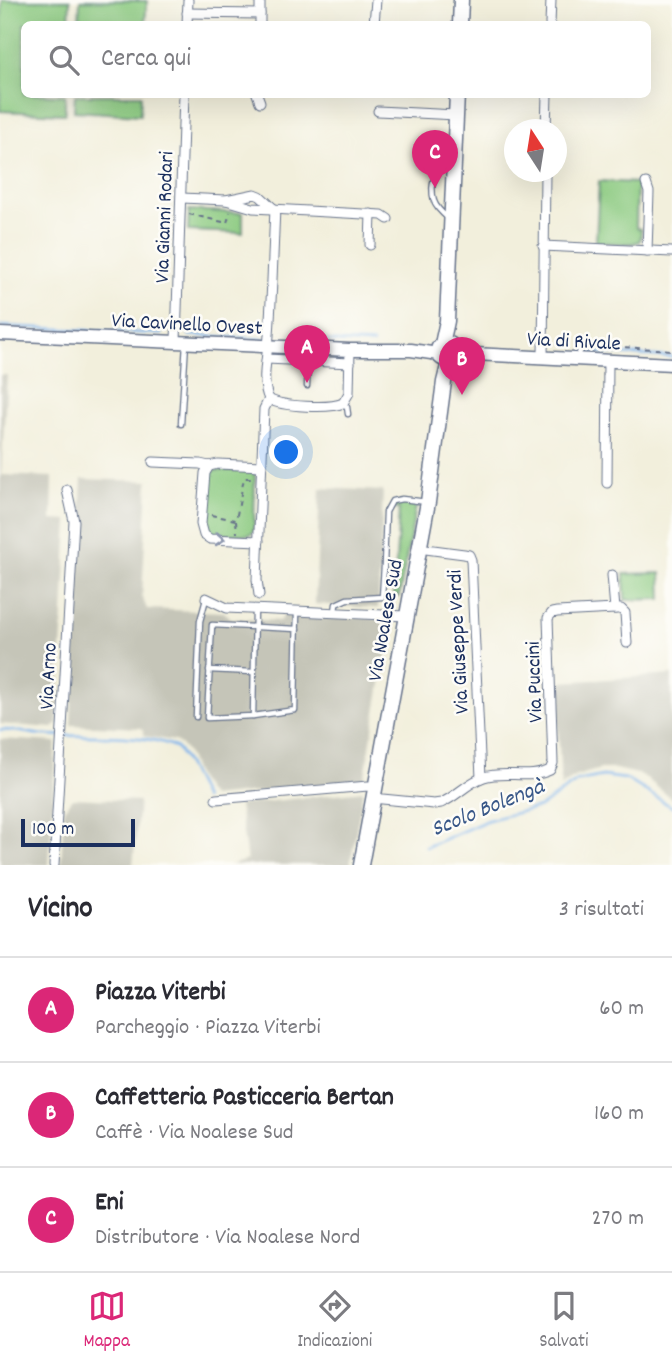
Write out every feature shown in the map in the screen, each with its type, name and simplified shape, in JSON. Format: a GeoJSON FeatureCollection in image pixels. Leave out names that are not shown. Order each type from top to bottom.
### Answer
{"type":"FeatureCollection","features":[{"type":"Feature","properties":{"kind":"main road"},"geometry":{"type":"LineString","coordinates":[[460,21],[461,0]]}},
{"type":"Feature","properties":{"kind":"main road"},"geometry":{"type":"LineString","coordinates":[[446,351],[457,98]]}},
{"type":"Feature","properties":{"kind":"main road","name":"Via Noalese Sud"},"geometry":{"type":"LineString","coordinates":[[360,865],[428,502],[446,351]]}},
{"type":"Feature","properties":{"kind":"street"},"geometry":{"type":"LineString","coordinates":[[187,21],[188,0]]}},
{"type":"Feature","properties":{"kind":"street"},"geometry":{"type":"LineString","coordinates":[[260,0],[260,21]]}},
{"type":"Feature","properties":{"kind":"street"},"geometry":{"type":"LineString","coordinates":[[374,21],[376,0]]}},
{"type":"Feature","properties":{"kind":"street"},"geometry":{"type":"LineString","coordinates":[[550,21],[551,0]]}},
{"type":"Feature","properties":{"kind":"street"},"geometry":{"type":"LineString","coordinates":[[187,13],[260,14]]}},
{"type":"Feature","properties":{"kind":"street","name":"Via Gianni Rodari"},"geometry":{"type":"LineString","coordinates":[[181,342],[184,98]]}},
{"type":"Feature","properties":{"kind":"street"},"geometry":{"type":"LineString","coordinates":[[546,119],[547,98]]}},
{"type":"Feature","properties":{"kind":"street"},"geometry":{"type":"LineString","coordinates":[[378,111],[456,115]]}},
{"type":"Feature","properties":{"kind":"street"},"geometry":{"type":"LineString","coordinates":[[543,357],[545,182]]}},
{"type":"Feature","properties":{"kind":"street"},"geometry":{"type":"LineString","coordinates":[[646,183],[649,192],[646,251]]}},
{"type":"Feature","properties":{"kind":"street"},"geometry":{"type":"LineString","coordinates":[[182,198],[226,200],[249,207],[382,215],[388,219]]}},
{"type":"Feature","properties":{"kind":"street"},"geometry":{"type":"LineString","coordinates":[[267,352],[307,361],[350,357],[349,393],[343,403],[334,406],[280,404],[269,400],[266,393],[265,384],[275,209]]}},
{"type":"Feature","properties":{"kind":"street"},"geometry":{"type":"LineString","coordinates":[[369,245],[371,214]]}},
{"type":"Feature","properties":{"kind":"street"},"geometry":{"type":"LineString","coordinates":[[543,246],[672,252]]}},
{"type":"Feature","properties":{"kind":"street","name":"Via Cavinello Ovest"},"geometry":{"type":"LineString","coordinates":[[0,334],[181,342],[267,352],[350,357],[446,351]]}},
{"type":"Feature","properties":{"kind":"street","name":"Via di Rivale"},"geometry":{"type":"LineString","coordinates":[[446,351],[543,357],[580,352],[608,361],[672,364]]}},
{"type":"Feature","properties":{"kind":"street"},"geometry":{"type":"LineString","coordinates":[[607,483],[608,361]]}},
{"type":"Feature","properties":{"kind":"street"},"geometry":{"type":"LineString","coordinates":[[259,595],[257,585],[264,409],[269,400]]}},
{"type":"Feature","properties":{"kind":"street"},"geometry":{"type":"LineString","coordinates":[[153,462],[262,466]]}},
{"type":"Feature","properties":{"kind":"street"},"geometry":{"type":"LineString","coordinates":[[209,466],[205,473],[201,524],[204,535],[210,539],[259,541]]}},
{"type":"Feature","properties":{"kind":"street","name":"Via Arno"},"geometry":{"type":"LineString","coordinates":[[54,865],[74,521],[67,490]]}},
{"type":"Feature","properties":{"kind":"street","name":"Via Giuseppe Verdi"},"geometry":{"type":"LineString","coordinates":[[418,548],[469,555],[471,560],[481,778]]}},
{"type":"Feature","properties":{"kind":"street"},"geometry":{"type":"LineString","coordinates":[[612,575],[615,609],[624,610],[627,643]]}},
{"type":"Feature","properties":{"kind":"street"},"geometry":{"type":"LineString","coordinates":[[206,598],[227,608],[406,616]]}},
{"type":"Feature","properties":{"kind":"street","name":"Via Puccini"},"geometry":{"type":"LineString","coordinates":[[481,778],[543,773],[550,770],[554,763],[548,618],[557,612],[615,609]]}},
{"type":"Feature","properties":{"kind":"street"},"geometry":{"type":"LineString","coordinates":[[216,799],[368,786],[374,792],[434,804],[481,778]]}},
{"type":"Feature","properties":{"kind":"lane"},"geometry":{"type":"LineString","coordinates":[[181,342],[181,424]]}},
{"type":"Feature","properties":{"kind":"lane"},"geometry":{"type":"LineString","coordinates":[[307,361],[307,386]]}},
{"type":"Feature","properties":{"kind":"lane"},"geometry":{"type":"LineString","coordinates":[[343,403],[348,414]]}},
{"type":"Feature","properties":{"kind":"lane"},"geometry":{"type":"LineString","coordinates":[[335,613],[336,604],[346,599],[382,597],[386,512],[392,501],[401,499],[428,502]]}},
{"type":"Feature","properties":{"kind":"lane"},"geometry":{"type":"LineString","coordinates":[[196,717],[200,621],[206,598]]}},
{"type":"Feature","properties":{"kind":"lane"},"geometry":{"type":"LineString","coordinates":[[253,716],[255,610]]}},
{"type":"Feature","properties":{"kind":"lane"},"geometry":{"type":"LineString","coordinates":[[297,611],[297,629],[295,710],[253,716],[207,718],[212,625],[297,629]]}},
{"type":"Feature","properties":{"kind":"lane"},"geometry":{"type":"LineString","coordinates":[[209,670],[253,672]]}},
{"type":"Feature","properties":{"kind":"path"},"geometry":{"type":"LineString","coordinates":[[189,214],[227,223],[230,212]]}},
{"type":"Feature","properties":{"kind":"path"},"geometry":{"type":"LineString","coordinates":[[580,352],[672,350]]}},
{"type":"Feature","properties":{"kind":"path"},"geometry":{"type":"LineString","coordinates":[[238,536],[236,520],[244,478],[257,478]]}},
{"type":"Feature","properties":{"kind":"path"},"geometry":{"type":"LineString","coordinates":[[207,514],[236,520]]}},
{"type":"Feature","properties":{"kind":"shaded area"},"geometry":{"type":"Polygon","coordinates":[[[0,375],[7,375],[1,475],[53,477],[52,520],[68,521],[57,724],[53,728],[0,724],[0,375]]]}},
{"type":"Feature","properties":{"kind":"shaded area"},"geometry":{"type":"Polygon","coordinates":[[[82,479],[148,481],[142,597],[147,609],[224,612],[230,618],[279,621],[285,615],[383,619],[391,626],[364,781],[211,797],[197,777],[187,752],[175,741],[145,736],[142,728],[71,725],[82,479]]]}},
{"type":"Feature","properties":{"kind":"shaded area"},"geometry":{"type":"Polygon","coordinates":[[[320,488],[383,491],[378,608],[315,604],[320,488]]]}},
{"type":"Feature","properties":{"kind":"shaded area"},"geometry":{"type":"Polygon","coordinates":[[[672,675],[672,799],[642,775],[616,769],[601,769],[576,776],[561,786],[557,701],[561,701],[561,682],[672,675]]]}},
{"type":"Feature","properties":{"kind":"shaded area"},"geometry":{"type":"Polygon","coordinates":[[[0,739],[56,742],[49,865],[0,865],[0,739]]]}},
{"type":"Feature","properties":{"kind":"shaded area"},"geometry":{"type":"Polygon","coordinates":[[[363,791],[350,865],[230,865],[247,860],[239,805],[363,791]]]}},
{"type":"Feature","properties":{"kind":"shaded area"},"geometry":{"type":"Polygon","coordinates":[[[73,798],[139,801],[133,865],[61,865],[64,809],[73,798]]]}},
{"type":"Feature","properties":{"kind":"green space"},"geometry":{"type":"Polygon","coordinates":[[[2,0],[70,0],[69,21],[21,21],[21,98],[65,98],[65,114],[0,111],[2,0]]]}},
{"type":"Feature","properties":{"kind":"green space"},"geometry":{"type":"Polygon","coordinates":[[[80,0],[147,1],[145,21],[79,21],[80,0]]]}},
{"type":"Feature","properties":{"kind":"green space"},"geometry":{"type":"Polygon","coordinates":[[[75,98],[141,98],[140,115],[74,111],[75,98]]]}},
{"type":"Feature","properties":{"kind":"green space"},"geometry":{"type":"Polygon","coordinates":[[[599,181],[637,183],[636,228],[641,229],[638,242],[596,242],[599,181]]]}},
{"type":"Feature","properties":{"kind":"green space"},"geometry":{"type":"Polygon","coordinates":[[[189,210],[243,213],[243,233],[188,231],[189,210]]]}},
{"type":"Feature","properties":{"kind":"green space"},"geometry":{"type":"Polygon","coordinates":[[[214,470],[254,471],[254,531],[251,534],[214,534],[208,529],[209,477],[214,470]]]}},
{"type":"Feature","properties":{"kind":"green space"},"geometry":{"type":"Polygon","coordinates":[[[399,503],[416,507],[399,597],[394,596],[399,509],[394,508],[399,503]]]}},
{"type":"Feature","properties":{"kind":"green space"},"geometry":{"type":"Polygon","coordinates":[[[661,573],[662,599],[625,600],[624,574],[661,573]]]}},
{"type":"Feature","properties":{"kind":"waterway"},"geometry":{"type":"LineString","coordinates":[[0,326],[162,334]]}},
{"type":"Feature","properties":{"kind":"waterway"},"geometry":{"type":"LineString","coordinates":[[189,335],[265,339]]}},
{"type":"Feature","properties":{"kind":"waterway"},"geometry":{"type":"LineString","coordinates":[[319,341],[373,344]]}},
{"type":"Feature","properties":{"kind":"waterway"},"geometry":{"type":"LineString","coordinates":[[584,352],[672,357]]}},
{"type":"Feature","properties":{"kind":"waterway","name":"Scolo Bolengà"},"geometry":{"type":"LineString","coordinates":[[0,730],[42,735],[133,737],[165,743],[179,751],[204,799]]}},
{"type":"Feature","properties":{"kind":"waterway","name":"Scolo Bolengà"},"geometry":{"type":"LineString","coordinates":[[426,847],[488,820],[540,807],[578,781],[603,776],[626,779],[672,807]]}},
{"type":"Feature","properties":{"kind":"place","name":"Eni"},"geometry":{"type":"Point","coordinates":[435,188]}},
{"type":"Feature","properties":{"kind":"place","name":"Piazza Viterbi"},"geometry":{"type":"Point","coordinates":[307,383]}},
{"type":"Feature","properties":{"kind":"place","name":"Caffetteria Pasticceria Bertan"},"geometry":{"type":"Point","coordinates":[462,395]}}]}
